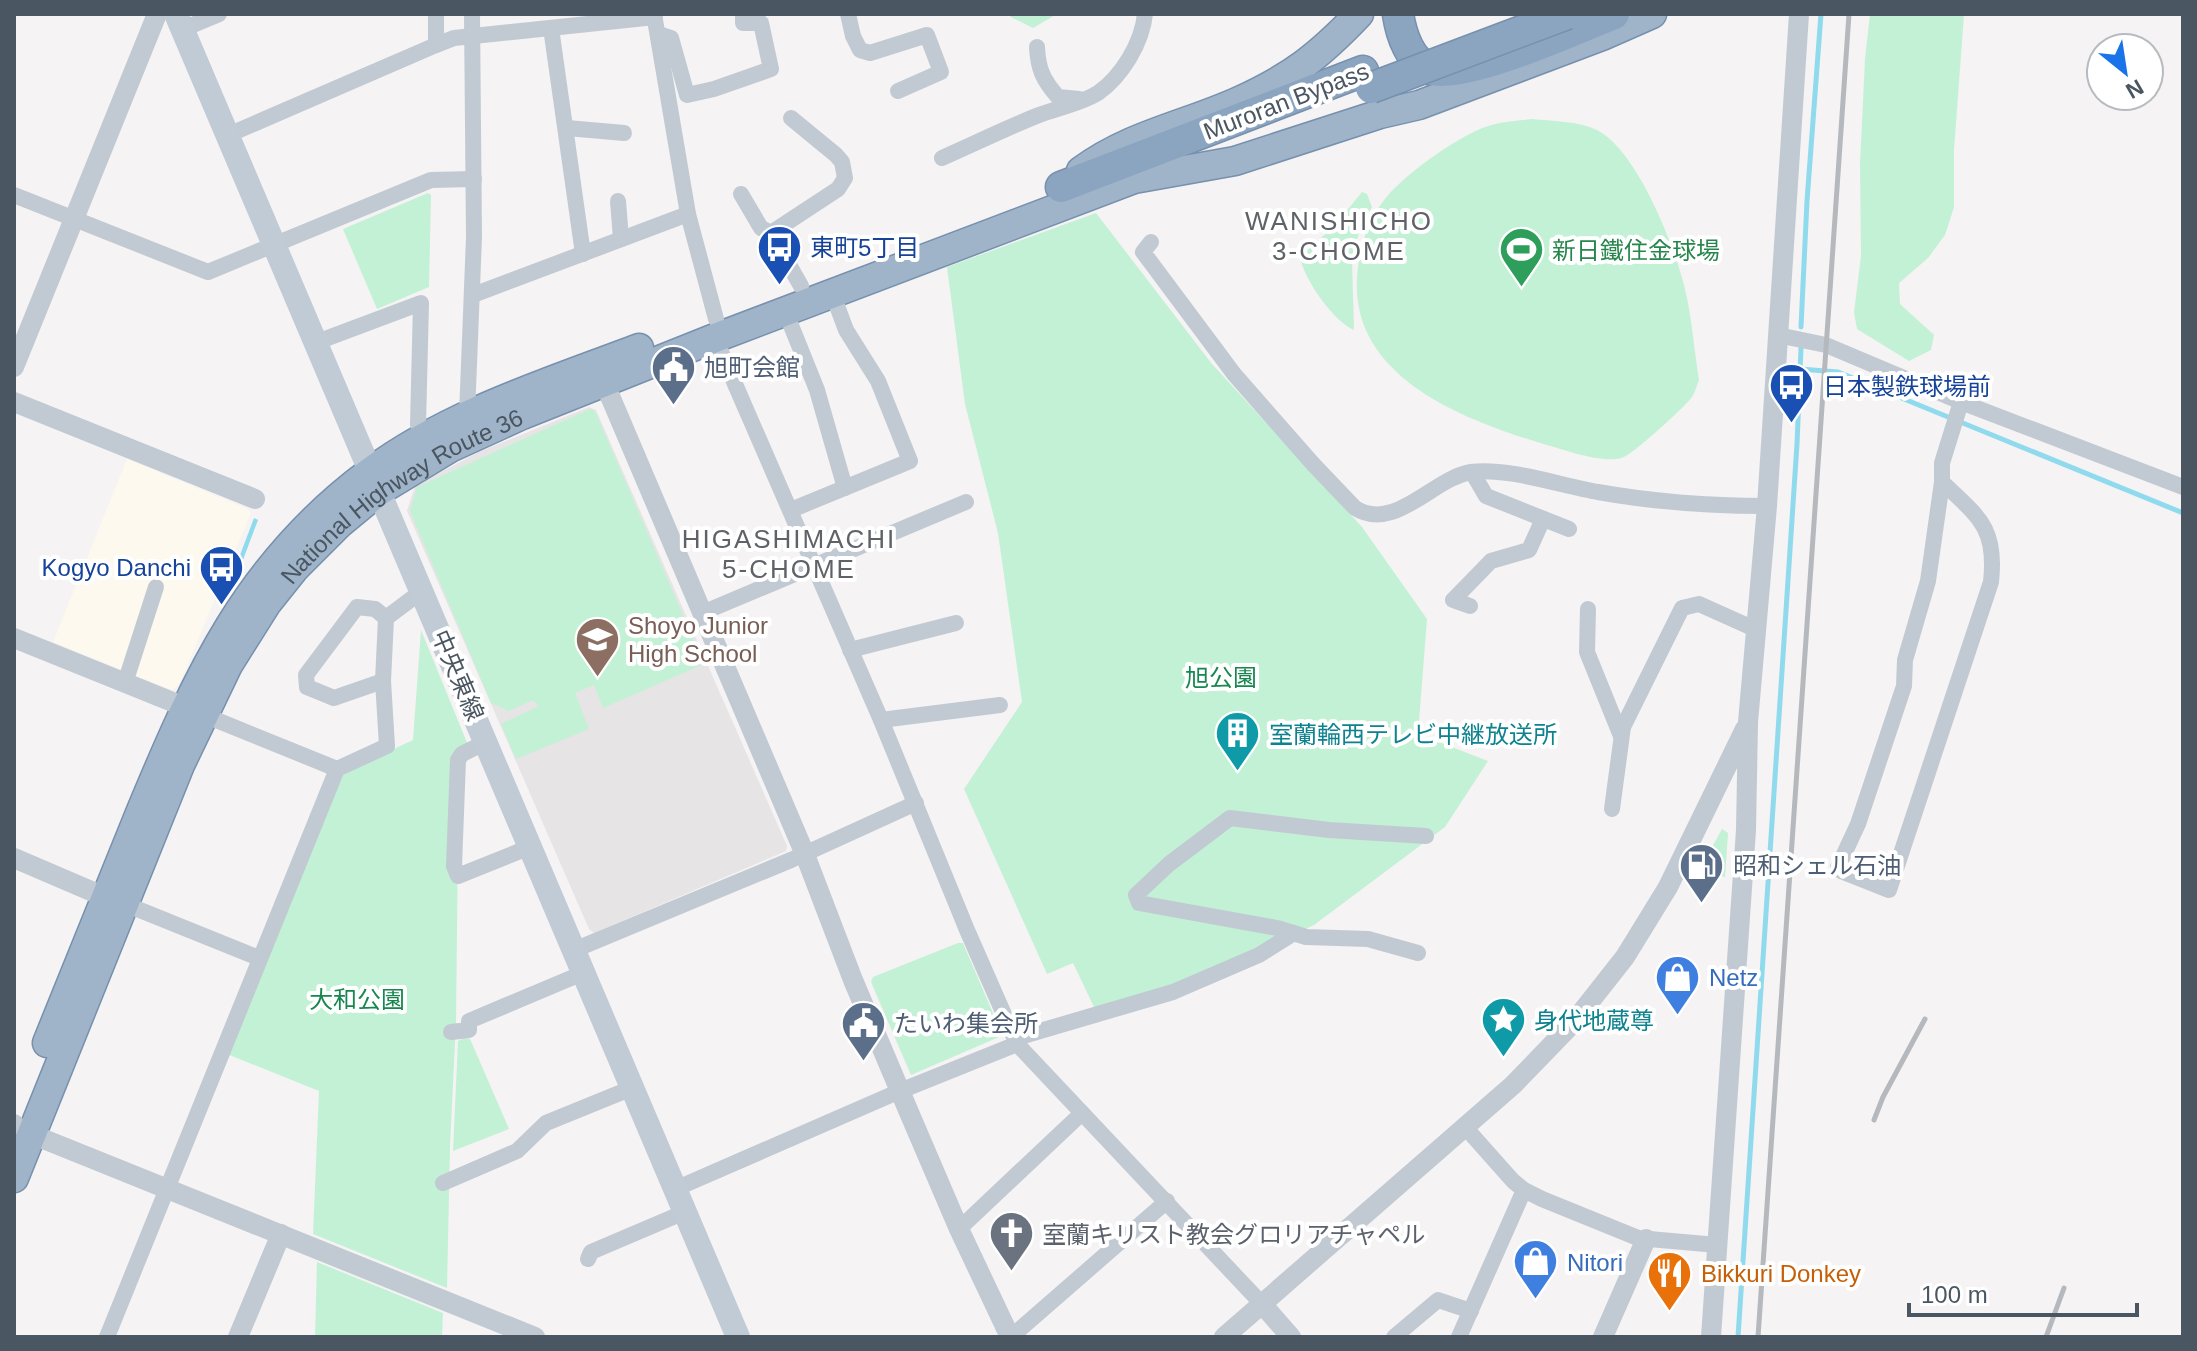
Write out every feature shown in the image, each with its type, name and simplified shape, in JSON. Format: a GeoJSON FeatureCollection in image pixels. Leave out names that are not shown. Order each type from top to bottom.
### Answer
{"type":"FeatureCollection","features":[{"type":"Feature","properties":{"kind":"highway","name":"National Highway Route 36"},"geometry":{"type":"LineString","coordinates":[[375,481],[604,382],[801,286],[1061,187],[1085,168],[1132,140],[1238,101],[1306,66],[1359,14]]}},
{"type":"Feature","properties":{"kind":"highway"},"geometry":{"type":"LineString","coordinates":[[1398,14],[1405,42],[1417,60],[1435,70],[1474,67],[1566,24],[1608,25]]}},
{"type":"Feature","properties":{"kind":"highway","name":"Muroran Bypass"},"geometry":{"type":"LineString","coordinates":[[1061,187],[1371,91],[1512,14]]}},
{"type":"Feature","properties":{"kind":"highway"},"geometry":{"type":"LineString","coordinates":[[1371,91],[1419,105],[1608,25],[1652,14]]}},
{"type":"Feature","properties":{"kind":"highway","name":"Muroran Bypass"},"geometry":{"type":"LineString","coordinates":[[1134,179],[1371,91],[1566,24]]}},
{"type":"Feature","properties":{"kind":"highway","name":"National Highway Route 36"},"geometry":{"type":"LineString","coordinates":[[14,1178],[19,1128],[115,900],[180,765],[218,643],[283,553],[322,512],[375,481],[467,415],[716,328],[786,313],[1134,179]]}},
{"type":"Feature","properties":{"kind":"main road","name":"中央東線"},"geometry":{"type":"LineString","coordinates":[[179,22],[277,246],[738,1337]]}},
{"type":"Feature","properties":{"kind":"street"},"geometry":{"type":"LineString","coordinates":[[14,367],[157,14]]}},
{"type":"Feature","properties":{"kind":"street"},"geometry":{"type":"LineString","coordinates":[[179,22],[219,14]]}},
{"type":"Feature","properties":{"kind":"street"},"geometry":{"type":"LineString","coordinates":[[436,14],[436,45]]}},
{"type":"Feature","properties":{"kind":"street"},"geometry":{"type":"LineString","coordinates":[[467,415],[473,295],[472,14]]}},
{"type":"Feature","properties":{"kind":"street"},"geometry":{"type":"LineString","coordinates":[[659,34],[671,38],[687,95],[714,89],[771,69],[761,23],[743,23],[743,14]]}},
{"type":"Feature","properties":{"kind":"street"},"geometry":{"type":"LineString","coordinates":[[848,14],[860,50],[870,53],[927,35],[941,72],[898,91]]}},
{"type":"Feature","properties":{"kind":"street"},"geometry":{"type":"LineString","coordinates":[[942,158],[1036,116],[1097,94],[1130,58],[1143,29],[1145,14]]}},
{"type":"Feature","properties":{"kind":"street"},"geometry":{"type":"LineString","coordinates":[[1711,1337],[1746,830],[1748,722],[1767,506],[1799,14]]}},
{"type":"Feature","properties":{"kind":"street"},"geometry":{"type":"LineString","coordinates":[[228,135],[454,38],[557,23],[654,16],[688,214],[716,328],[814,568],[1017,1044],[1291,1337]]}},
{"type":"Feature","properties":{"kind":"street"},"geometry":{"type":"LineString","coordinates":[[557,23],[583,254]]}},
{"type":"Feature","properties":{"kind":"street"},"geometry":{"type":"LineString","coordinates":[[1037,47],[1040,74],[1047,84],[1058,97],[1080,100]]}},
{"type":"Feature","properties":{"kind":"street"},"geometry":{"type":"LineString","coordinates":[[771,233],[838,189],[845,178],[842,162],[836,155],[791,118]]}},
{"type":"Feature","properties":{"kind":"street"},"geometry":{"type":"LineString","coordinates":[[567,128],[624,133]]}},
{"type":"Feature","properties":{"kind":"street"},"geometry":{"type":"LineString","coordinates":[[14,195],[208,272],[431,180],[474,179]]}},
{"type":"Feature","properties":{"kind":"street"},"geometry":{"type":"LineString","coordinates":[[741,194],[761,228],[771,233],[801,286]]}},
{"type":"Feature","properties":{"kind":"street"},"geometry":{"type":"LineString","coordinates":[[618,201],[621,239]]}},
{"type":"Feature","properties":{"kind":"street"},"geometry":{"type":"LineString","coordinates":[[473,295],[688,214]]}},
{"type":"Feature","properties":{"kind":"street"},"geometry":{"type":"LineString","coordinates":[[1151,242],[1143,252],[1234,374],[1355,508],[1363,513],[1377,515],[1393,511],[1456,476],[1472,472],[1490,472],[1705,507],[1767,506]]}},
{"type":"Feature","properties":{"kind":"street"},"geometry":{"type":"LineString","coordinates":[[791,510],[910,461],[878,381],[846,330],[833,295]]}},
{"type":"Feature","properties":{"kind":"street"},"geometry":{"type":"LineString","coordinates":[[317,342],[421,303],[418,425]]}},
{"type":"Feature","properties":{"kind":"street"},"geometry":{"type":"LineString","coordinates":[[786,313],[817,390],[845,488]]}},
{"type":"Feature","properties":{"kind":"street"},"geometry":{"type":"LineString","coordinates":[[1778,335],[1826,345],[1957,413],[2183,487]]}},
{"type":"Feature","properties":{"kind":"street"},"geometry":{"type":"LineString","coordinates":[[604,382],[804,852],[900,1091],[959,1229],[1011,1337],[1167,1201]]}},
{"type":"Feature","properties":{"kind":"street"},"geometry":{"type":"LineString","coordinates":[[14,402],[255,499]]}},
{"type":"Feature","properties":{"kind":"street"},"geometry":{"type":"LineString","coordinates":[[1942,482],[1979,519],[1989,538],[1994,555],[1991,582],[1889,890],[1841,871],[1838,867],[1858,824],[1904,686],[1905,660],[1928,581],[1942,463],[1957,413]]}},
{"type":"Feature","properties":{"kind":"street"},"geometry":{"type":"LineString","coordinates":[[1472,472],[1486,496],[1569,529]]}},
{"type":"Feature","properties":{"kind":"street"},"geometry":{"type":"LineString","coordinates":[[702,613],[966,502]]}},
{"type":"Feature","properties":{"kind":"street"},"geometry":{"type":"LineString","coordinates":[[1470,606],[1453,600],[1491,561],[1529,550],[1543,519]]}},
{"type":"Feature","properties":{"kind":"street"},"geometry":{"type":"LineString","coordinates":[[125,683],[156,587]]}},
{"type":"Feature","properties":{"kind":"street"},"geometry":{"type":"LineString","coordinates":[[386,618],[422,591]]}},
{"type":"Feature","properties":{"kind":"street"},"geometry":{"type":"LineString","coordinates":[[1612,809],[1623,727],[1682,608],[1699,604],[1757,630]]}},
{"type":"Feature","properties":{"kind":"street"},"geometry":{"type":"LineString","coordinates":[[383,681],[334,698],[307,687],[306,675],[357,607],[375,609],[386,618]]}},
{"type":"Feature","properties":{"kind":"street"},"geometry":{"type":"LineString","coordinates":[[1588,609],[1587,652],[1621,736]]}},
{"type":"Feature","properties":{"kind":"street"},"geometry":{"type":"LineString","coordinates":[[107,1337],[337,769],[387,746],[383,681],[386,618]]}},
{"type":"Feature","properties":{"kind":"street"},"geometry":{"type":"LineString","coordinates":[[850,650],[956,623]]}},
{"type":"Feature","properties":{"kind":"street"},"geometry":{"type":"LineString","coordinates":[[14,638],[337,769]]}},
{"type":"Feature","properties":{"kind":"street"},"geometry":{"type":"LineString","coordinates":[[881,720],[1000,705]]}},
{"type":"Feature","properties":{"kind":"street"},"geometry":{"type":"LineString","coordinates":[[1224,1337],[1465,1127],[1553,1045],[1625,957],[1682,862],[1748,722]]}},
{"type":"Feature","properties":{"kind":"street"},"geometry":{"type":"LineString","coordinates":[[486,742],[462,754],[458,760],[454,866],[458,876],[530,847]]}},
{"type":"Feature","properties":{"kind":"street"},"geometry":{"type":"LineString","coordinates":[[574,950],[791,860],[916,803]]}},
{"type":"Feature","properties":{"kind":"street"},"geometry":{"type":"LineString","coordinates":[[1418,953],[1368,939],[1306,937],[1139,903],[1136,895],[1169,864],[1230,818],[1329,830],[1426,836]]}},
{"type":"Feature","properties":{"kind":"street"},"geometry":{"type":"LineString","coordinates":[[14,858],[259,958]]}},
{"type":"Feature","properties":{"kind":"street"},"geometry":{"type":"LineString","coordinates":[[675,1189],[1017,1044],[1023,1036],[1173,992],[1259,955],[1294,933]]}},
{"type":"Feature","properties":{"kind":"street"},"geometry":{"type":"LineString","coordinates":[[451,1032],[469,1030],[469,1021],[583,973]]}},
{"type":"Feature","properties":{"kind":"street"},"geometry":{"type":"LineString","coordinates":[[443,1183],[517,1151],[546,1123],[632,1088]]}},
{"type":"Feature","properties":{"kind":"street"},"geometry":{"type":"LineString","coordinates":[[959,1229],[1082,1113]]}},
{"type":"Feature","properties":{"kind":"street"},"geometry":{"type":"LineString","coordinates":[[1465,1127],[1524,1190],[1586,1218],[1646,1239],[1717,1245]]}},
{"type":"Feature","properties":{"kind":"street"},"geometry":{"type":"LineString","coordinates":[[19,1128],[535,1337]]}},
{"type":"Feature","properties":{"kind":"street"},"geometry":{"type":"LineString","coordinates":[[1459,1337],[1524,1190]]}},
{"type":"Feature","properties":{"kind":"street"},"geometry":{"type":"LineString","coordinates":[[588,1259],[591,1252],[685,1212]]}},
{"type":"Feature","properties":{"kind":"street"},"geometry":{"type":"LineString","coordinates":[[238,1337],[281,1234]]}},
{"type":"Feature","properties":{"kind":"street"},"geometry":{"type":"LineString","coordinates":[[1603,1337],[1646,1239]]}},
{"type":"Feature","properties":{"kind":"street"},"geometry":{"type":"LineString","coordinates":[[1394,1337],[1438,1300],[1471,1311]]}},
{"type":"Feature","properties":{"kind":"shaded area","name":"Shoyo Junior High School"},"geometry":{"type":"Polygon","coordinates":[[[589,407],[596,410],[787,846],[786,851],[594,933],[589,929],[407,511],[415,486],[479,452],[589,407]]]}},
{"type":"Feature","properties":{"kind":"shaded area"},"geometry":{"type":"Polygon","coordinates":[[[127,459],[248,509],[251,513],[179,685],[172,690],[53,642],[127,459]]]}},
{"type":"Feature","properties":{"kind":"green space"},"geometry":{"type":"Polygon","coordinates":[[[1009,14],[1057,14],[1033,28],[1009,14]]]}},
{"type":"Feature","properties":{"kind":"green space"},"geometry":{"type":"Polygon","coordinates":[[[1870,14],[1964,14],[1954,150],[1954,207],[1945,235],[1928,258],[1899,283],[1900,304],[1934,335],[1931,350],[1909,361],[1857,329],[1854,312],[1861,256],[1860,164],[1870,14]]]}},
{"type":"Feature","properties":{"kind":"green space","name":"新日鐵住金球場"},"geometry":{"type":"Polygon","coordinates":[[[1531,119],[1582,125],[1597,130],[1612,141],[1640,178],[1652,201],[1673,249],[1685,289],[1699,380],[1687,402],[1624,457],[1607,459],[1575,453],[1516,435],[1450,408],[1393,369],[1373,343],[1360,313],[1357,278],[1362,244],[1375,213],[1389,194],[1410,174],[1468,135],[1495,124],[1531,119]]]}},
{"type":"Feature","properties":{"kind":"green space"},"geometry":{"type":"Polygon","coordinates":[[[1362,192],[1367,194],[1372,207],[1360,228],[1352,260],[1354,330],[1337,318],[1321,298],[1307,276],[1300,257],[1335,225],[1362,192]]]}},
{"type":"Feature","properties":{"kind":"green space"},"geometry":{"type":"Polygon","coordinates":[[[428,193],[431,195],[429,287],[377,309],[343,229],[428,193]]]}},
{"type":"Feature","properties":{"kind":"green space","name":"旭公園"},"geometry":{"type":"Polygon","coordinates":[[[1096,213],[1212,364],[1362,527],[1427,619],[1418,734],[1488,761],[1445,827],[1314,925],[1194,980],[1095,1009],[1073,963],[1047,974],[964,789],[1022,702],[998,533],[965,404],[947,267],[1096,213]]]}},
{"type":"Feature","properties":{"kind":"green space"},"geometry":{"type":"Polygon","coordinates":[[[590,409],[595,411],[704,664],[603,708],[594,685],[575,693],[589,729],[516,759],[501,724],[539,706],[533,700],[509,711],[491,703],[410,511],[417,487],[590,409]]]}},
{"type":"Feature","properties":{"kind":"green space","name":"大和公園"},"geometry":{"type":"Polygon","coordinates":[[[421,630],[468,745],[459,750],[456,1021],[447,1288],[313,1234],[319,1091],[227,1054],[343,773],[413,740],[421,630]]]}},
{"type":"Feature","properties":{"kind":"green space"},"geometry":{"type":"Polygon","coordinates":[[[1722,829],[1728,833],[1725,877],[1699,871],[1722,829]]]}},
{"type":"Feature","properties":{"kind":"green space"},"geometry":{"type":"Polygon","coordinates":[[[963,943],[1001,1032],[999,1037],[911,1075],[871,982],[873,977],[963,943]]]}},
{"type":"Feature","properties":{"kind":"green space"},"geometry":{"type":"Polygon","coordinates":[[[470,1039],[509,1129],[453,1151],[458,1041],[470,1039]]]}},
{"type":"Feature","properties":{"kind":"green space"},"geometry":{"type":"Polygon","coordinates":[[[317,1262],[443,1313],[442,1337],[315,1337],[317,1262]]]}},
{"type":"Feature","properties":{"kind":"water"},"geometry":{"type":"Polygon","coordinates":[[[254,518],[258,520],[235,581],[231,579],[254,518]]]}},
{"type":"Feature","properties":{"kind":"waterway"},"geometry":{"type":"LineString","coordinates":[[1801,327],[1821,14]]}},
{"type":"Feature","properties":{"kind":"waterway"},"geometry":{"type":"LineString","coordinates":[[1738,1337],[1801,348]]}},
{"type":"Feature","properties":{"kind":"waterway"},"geometry":{"type":"LineString","coordinates":[[1800,369],[1838,372],[2183,513]]}},
{"type":"Feature","properties":{"kind":"railway"},"geometry":{"type":"LineString","coordinates":[[1758,1337],[1849,14]]}},
{"type":"Feature","properties":{"kind":"railway"},"geometry":{"type":"LineString","coordinates":[[1874,1120],[1925,1019]]}},
{"type":"Feature","properties":{"kind":"railway"},"geometry":{"type":"LineString","coordinates":[[2046,1337],[2064,1288]]}},
{"type":"Feature","properties":{"kind":"place","name":"東町5丁目"},"geometry":{"type":"Point","coordinates":[779,286]}},
{"type":"Feature","properties":{"kind":"place","name":"新日鐵住金球場"},"geometry":{"type":"Point","coordinates":[1521,289]}},
{"type":"Feature","properties":{"kind":"place","name":"旭町会館"},"geometry":{"type":"Point","coordinates":[673,406]}},
{"type":"Feature","properties":{"kind":"place","name":"日本製鉄球場前"},"geometry":{"type":"Point","coordinates":[1792,425]}},
{"type":"Feature","properties":{"kind":"place","name":"Kogyo Danchi"},"geometry":{"type":"Point","coordinates":[222,606]}},
{"type":"Feature","properties":{"kind":"place","name":"Shoyo Junior High School"},"geometry":{"type":"Point","coordinates":[597,678]}},
{"type":"Feature","properties":{"kind":"place","name":"室蘭輪西テレビ中継放送所"},"geometry":{"type":"Point","coordinates":[1238,773]}},
{"type":"Feature","properties":{"kind":"place","name":"昭和シェル石油"},"geometry":{"type":"Point","coordinates":[1702,904]}},
{"type":"Feature","properties":{"kind":"place","name":"Netz"},"geometry":{"type":"Point","coordinates":[1678,1016]}},
{"type":"Feature","properties":{"kind":"place","name":"身代地蔵尊"},"geometry":{"type":"Point","coordinates":[1503,1059]}},
{"type":"Feature","properties":{"kind":"place","name":"たいわ集会所"},"geometry":{"type":"Point","coordinates":[863,1062]}},
{"type":"Feature","properties":{"kind":"place","name":"室蘭キリスト教会グロリアチャペル"},"geometry":{"type":"Point","coordinates":[1011,1273]}},
{"type":"Feature","properties":{"kind":"place","name":"Nitori"},"geometry":{"type":"Point","coordinates":[1536,1301]}},
{"type":"Feature","properties":{"kind":"place","name":"Bikkuri Donkey"},"geometry":{"type":"Point","coordinates":[1670,1312]}},
{"type":"Feature","properties":{"kind":"district","name":"WANISHICHO 3-CHOME"},"geometry":{"type":"Point","coordinates":[1339,236]}},
{"type":"Feature","properties":{"kind":"district","name":"HIGASHIMACHI 5-CHOME"},"geometry":{"type":"Point","coordinates":[789,554]}}]}
